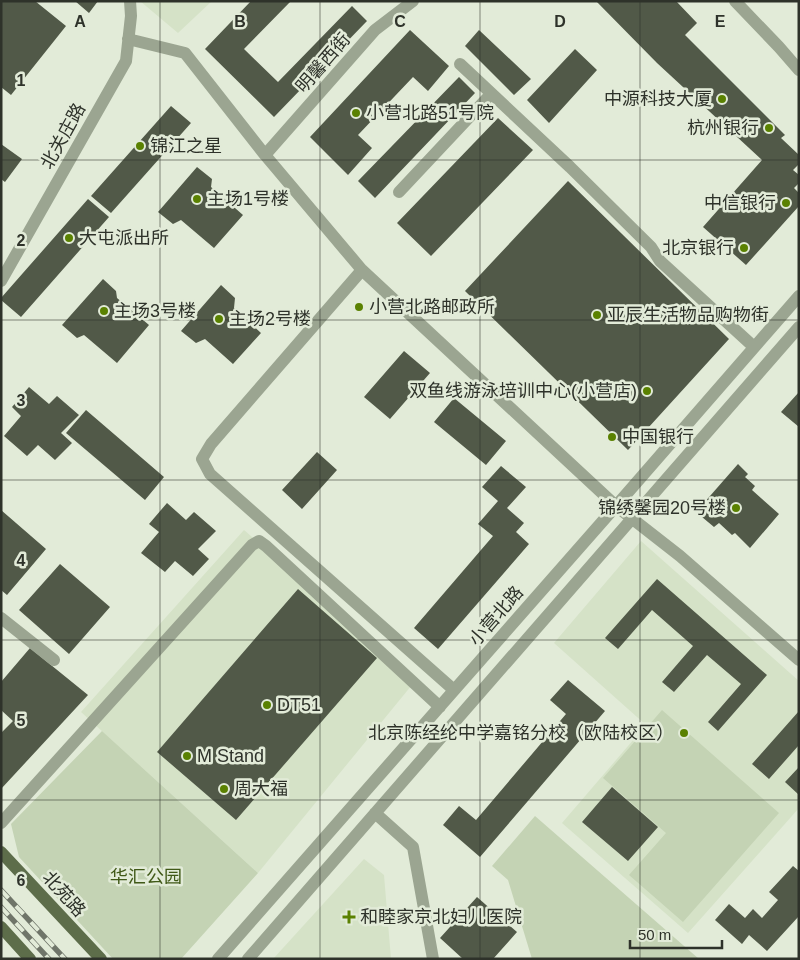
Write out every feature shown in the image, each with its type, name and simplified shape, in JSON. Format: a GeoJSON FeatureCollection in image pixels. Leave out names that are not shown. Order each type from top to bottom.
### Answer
{"type":"FeatureCollection","features":[{"type":"Feature","properties":{"kind":"main road","name":"北苑路"},"geometry":{"type":"LineString","coordinates":[[1,852],[101,959]]}},
{"type":"Feature","properties":{"kind":"main road"},"geometry":{"type":"LineString","coordinates":[[1,927],[30,959]]}},
{"type":"Feature","properties":{"kind":"street","name":"北关庄路"},"geometry":{"type":"LineString","coordinates":[[1,281],[126,61],[131,16],[130,1]]}},
{"type":"Feature","properties":{"kind":"street","name":"明馨西街"},"geometry":{"type":"LineString","coordinates":[[266,154],[375,30],[412,1]]}},
{"type":"Feature","properties":{"kind":"street"},"geometry":{"type":"LineString","coordinates":[[735,1],[799,70]]}},
{"type":"Feature","properties":{"kind":"street"},"geometry":{"type":"LineString","coordinates":[[128,39],[184,53],[362,270],[616,506],[680,556],[799,660]]}},
{"type":"Feature","properties":{"kind":"street"},"geometry":{"type":"LineString","coordinates":[[460,64],[570,167],[651,247],[660,260],[754,347]]}},
{"type":"Feature","properties":{"kind":"street"},"geometry":{"type":"LineString","coordinates":[[399,192],[492,94]]}},
{"type":"Feature","properties":{"kind":"street"},"geometry":{"type":"LineString","coordinates":[[362,270],[211,444],[202,459],[210,474],[454,690]]}},
{"type":"Feature","properties":{"kind":"street","name":"小营北路"},"geometry":{"type":"LineString","coordinates":[[218,959],[799,296]]}},
{"type":"Feature","properties":{"kind":"street"},"geometry":{"type":"LineString","coordinates":[[248,959],[799,327]]}},
{"type":"Feature","properties":{"kind":"street"},"geometry":{"type":"LineString","coordinates":[[1,823],[252,545],[259,541],[440,707]]}},
{"type":"Feature","properties":{"kind":"street"},"geometry":{"type":"LineString","coordinates":[[1,618],[54,660]]}},
{"type":"Feature","properties":{"kind":"street"},"geometry":{"type":"LineString","coordinates":[[375,813],[414,847],[433,959]]}},
{"type":"Feature","properties":{"kind":"shaded area"},"geometry":{"type":"Polygon","coordinates":[[[140,1],[212,1],[178,33],[140,1]]]}},
{"type":"Feature","properties":{"kind":"shaded area","name":"DT51"},"geometry":{"type":"Polygon","coordinates":[[[244,530],[416,680],[258,873],[81,712],[244,530]]]}},
{"type":"Feature","properties":{"kind":"shaded area","name":"北京陈经纶中学嘉铭分校（欧陆校区）"},"geometry":{"type":"Polygon","coordinates":[[[641,541],[799,681],[799,808],[688,933],[562,823],[646,725],[554,643],[641,541]]]}},
{"type":"Feature","properties":{"kind":"shaded area","name":"和睦家京北妇儿医院"},"geometry":{"type":"Polygon","coordinates":[[[364,859],[384,875],[391,959],[273,959],[364,859]]]}},
{"type":"Feature","properties":{"kind":"green space"},"geometry":{"type":"Polygon","coordinates":[[[662,710],[779,813],[683,922],[629,875],[666,833],[603,778],[662,710]]]}},
{"type":"Feature","properties":{"kind":"green space","name":"华汇公园"},"geometry":{"type":"Polygon","coordinates":[[[102,731],[258,873],[181,959],[113,959],[19,857],[11,824],[102,731]]]}},
{"type":"Feature","properties":{"kind":"green space"},"geometry":{"type":"Polygon","coordinates":[[[535,816],[699,959],[532,959],[508,880],[492,866],[535,816]]]}},
{"type":"Feature","properties":{"kind":"building"},"geometry":{"type":"Polygon","coordinates":[[[1,1],[35,1],[66,26],[11,95],[1,87],[1,1]]]}},
{"type":"Feature","properties":{"kind":"building"},"geometry":{"type":"Polygon","coordinates":[[[75,1],[98,1],[89,13],[75,1]]]}},
{"type":"Feature","properties":{"kind":"building"},"geometry":{"type":"Polygon","coordinates":[[[251,1],[291,1],[244,49],[278,82],[352,6],[367,21],[274,117],[205,49],[251,1]]]}},
{"type":"Feature","properties":{"kind":"building"},"geometry":{"type":"Polygon","coordinates":[[[596,1],[676,1],[697,23],[685,35],[785,135],[781,138],[799,155],[799,164],[793,170],[799,175],[799,183],[794,188],[799,193],[799,206],[746,265],[703,227],[762,160],[657,63],[596,1]]]}},
{"type":"Feature","properties":{"kind":"building","name":"小营北路51号院"},"geometry":{"type":"Polygon","coordinates":[[[410,30],[449,66],[428,91],[413,77],[358,135],[372,148],[348,175],[310,137],[410,30]]]}},
{"type":"Feature","properties":{"kind":"building"},"geometry":{"type":"Polygon","coordinates":[[[479,30],[531,79],[514,95],[465,46],[479,30]]]}},
{"type":"Feature","properties":{"kind":"building"},"geometry":{"type":"Polygon","coordinates":[[[575,49],[597,70],[549,123],[527,100],[575,49]]]}},
{"type":"Feature","properties":{"kind":"building"},"geometry":{"type":"Polygon","coordinates":[[[459,77],[475,93],[375,198],[358,181],[459,77]]]}},
{"type":"Feature","properties":{"kind":"building"},"geometry":{"type":"Polygon","coordinates":[[[171,106],[191,123],[111,213],[91,196],[171,106]]]}},
{"type":"Feature","properties":{"kind":"building"},"geometry":{"type":"Polygon","coordinates":[[[498,118],[533,150],[431,256],[397,223],[498,118]]]}},
{"type":"Feature","properties":{"kind":"building"},"geometry":{"type":"Polygon","coordinates":[[[1,144],[22,159],[5,182],[1,179],[1,144]]]}},
{"type":"Feature","properties":{"kind":"building","name":"主场1号楼"},"geometry":{"type":"Polygon","coordinates":[[[197,167],[212,179],[211,187],[243,215],[214,248],[181,220],[173,224],[158,212],[197,167]]]}},
{"type":"Feature","properties":{"kind":"building","name":"亚辰生活物品购物街"},"geometry":{"type":"Polygon","coordinates":[[[568,181],[729,339],[628,450],[465,291],[568,181]]]}},
{"type":"Feature","properties":{"kind":"building"},"geometry":{"type":"Polygon","coordinates":[[[88,199],[109,217],[21,317],[1,298],[88,199]]]}},
{"type":"Feature","properties":{"kind":"building","name":"主场3号楼"},"geometry":{"type":"Polygon","coordinates":[[[103,279],[116,291],[117,298],[149,325],[117,363],[84,335],[77,338],[62,325],[103,279]]]}},
{"type":"Feature","properties":{"kind":"building","name":"主场2号楼"},"geometry":{"type":"Polygon","coordinates":[[[221,285],[235,298],[234,308],[261,333],[233,364],[205,339],[196,343],[181,331],[221,285]]]}},
{"type":"Feature","properties":{"kind":"building"},"geometry":{"type":"Polygon","coordinates":[[[404,351],[430,373],[390,419],[364,397],[404,351]]]}},
{"type":"Feature","properties":{"kind":"building"},"geometry":{"type":"Polygon","coordinates":[[[29,387],[49,404],[57,396],[79,415],[61,433],[72,443],[55,460],[38,445],[27,456],[4,436],[21,416],[12,407],[29,387]]]}},
{"type":"Feature","properties":{"kind":"building"},"geometry":{"type":"Polygon","coordinates":[[[799,392],[799,427],[781,412],[799,392]]]}},
{"type":"Feature","properties":{"kind":"building"},"geometry":{"type":"Polygon","coordinates":[[[454,398],[506,441],[486,465],[434,422],[454,398]]]}},
{"type":"Feature","properties":{"kind":"building"},"geometry":{"type":"Polygon","coordinates":[[[86,410],[164,477],[145,500],[66,433],[86,410]]]}},
{"type":"Feature","properties":{"kind":"building"},"geometry":{"type":"Polygon","coordinates":[[[317,452],[337,470],[302,509],[282,490],[317,452]]]}},
{"type":"Feature","properties":{"kind":"building","name":"锦绣馨园20号楼"},"geometry":{"type":"Polygon","coordinates":[[[738,464],[748,474],[745,477],[755,486],[752,490],[779,514],[750,548],[735,533],[732,535],[719,523],[714,527],[696,512],[738,464]]]}},
{"type":"Feature","properties":{"kind":"building"},"geometry":{"type":"Polygon","coordinates":[[[501,466],[526,487],[507,508],[524,523],[516,532],[529,544],[438,649],[414,628],[493,536],[478,524],[498,501],[482,487],[501,466]]]}},
{"type":"Feature","properties":{"kind":"building"},"geometry":{"type":"Polygon","coordinates":[[[167,503],[186,520],[194,512],[216,531],[198,549],[209,559],[193,576],[175,561],[165,572],[141,553],[159,532],[149,524],[167,503]]]}},
{"type":"Feature","properties":{"kind":"building"},"geometry":{"type":"Polygon","coordinates":[[[1,510],[46,549],[7,595],[1,590],[1,510]]]}},
{"type":"Feature","properties":{"kind":"building"},"geometry":{"type":"Polygon","coordinates":[[[60,564],[110,607],[69,654],[19,610],[60,564]]]}},
{"type":"Feature","properties":{"kind":"building"},"geometry":{"type":"Polygon","coordinates":[[[657,579],[767,675],[718,731],[708,722],[741,684],[707,655],[674,692],[662,682],[693,646],[652,610],[618,649],[605,638],[657,579]]]}},
{"type":"Feature","properties":{"kind":"building","name":"DT51"},"geometry":{"type":"Polygon","coordinates":[[[298,589],[377,658],[236,820],[157,752],[298,589]]]}},
{"type":"Feature","properties":{"kind":"building"},"geometry":{"type":"Polygon","coordinates":[[[30,648],[88,695],[1,789],[1,733],[13,721],[1,710],[1,682],[30,648]]]}},
{"type":"Feature","properties":{"kind":"building"},"geometry":{"type":"Polygon","coordinates":[[[568,680],[605,711],[480,857],[443,825],[459,806],[476,820],[566,714],[550,700],[568,680]]]}},
{"type":"Feature","properties":{"kind":"building"},"geometry":{"type":"Polygon","coordinates":[[[799,711],[799,745],[769,779],[752,764],[799,711]]]}},
{"type":"Feature","properties":{"kind":"building"},"geometry":{"type":"Polygon","coordinates":[[[799,767],[799,795],[785,782],[799,767]]]}},
{"type":"Feature","properties":{"kind":"building"},"geometry":{"type":"Polygon","coordinates":[[[612,787],[658,827],[628,861],[582,822],[612,787]]]}},
{"type":"Feature","properties":{"kind":"building"},"geometry":{"type":"Polygon","coordinates":[[[793,866],[799,871],[799,916],[767,951],[749,935],[742,944],[715,920],[729,904],[745,918],[753,909],[762,918],[778,900],[769,892],[793,866]]]}},
{"type":"Feature","properties":{"kind":"building"},"geometry":{"type":"Polygon","coordinates":[[[477,897],[517,932],[493,959],[463,959],[440,938],[477,897]]]}},
{"type":"Feature","properties":{"kind":"railway"},"geometry":{"type":"LineString","coordinates":[[1,890],[65,959]]}},
{"type":"Feature","properties":{"kind":"railway"},"geometry":{"type":"LineString","coordinates":[[1,907],[49,959]]}},
{"type":"Feature","properties":{"kind":"place","name":"中源科技大厦"},"geometry":{"type":"Point","coordinates":[722,99]}},
{"type":"Feature","properties":{"kind":"place","name":"小营北路51号院"},"geometry":{"type":"Point","coordinates":[356,113]}},
{"type":"Feature","properties":{"kind":"place","name":"杭州银行"},"geometry":{"type":"Point","coordinates":[769,128]}},
{"type":"Feature","properties":{"kind":"place","name":"锦江之星"},"geometry":{"type":"Point","coordinates":[140,146]}},
{"type":"Feature","properties":{"kind":"place","name":"主场1号楼"},"geometry":{"type":"Point","coordinates":[197,199]}},
{"type":"Feature","properties":{"kind":"place","name":"中信银行"},"geometry":{"type":"Point","coordinates":[786,203]}},
{"type":"Feature","properties":{"kind":"place","name":"大屯派出所"},"geometry":{"type":"Point","coordinates":[69,238]}},
{"type":"Feature","properties":{"kind":"place","name":"北京银行"},"geometry":{"type":"Point","coordinates":[744,248]}},
{"type":"Feature","properties":{"kind":"place","name":"小营北路邮政所"},"geometry":{"type":"Point","coordinates":[359,307]}},
{"type":"Feature","properties":{"kind":"place","name":"主场3号楼"},"geometry":{"type":"Point","coordinates":[104,311]}},
{"type":"Feature","properties":{"kind":"place","name":"亚辰生活物品购物街"},"geometry":{"type":"Point","coordinates":[597,315]}},
{"type":"Feature","properties":{"kind":"place","name":"主场2号楼"},"geometry":{"type":"Point","coordinates":[219,319]}},
{"type":"Feature","properties":{"kind":"place","name":"双鱼线游泳培训中心(小营店)"},"geometry":{"type":"Point","coordinates":[647,391]}},
{"type":"Feature","properties":{"kind":"place","name":"中国银行"},"geometry":{"type":"Point","coordinates":[612,437]}},
{"type":"Feature","properties":{"kind":"place","name":"锦绣馨园20号楼"},"geometry":{"type":"Point","coordinates":[736,508]}},
{"type":"Feature","properties":{"kind":"place","name":"DT51"},"geometry":{"type":"Point","coordinates":[267,705]}},
{"type":"Feature","properties":{"kind":"place","name":"北京陈经纶中学嘉铭分校（欧陆校区）"},"geometry":{"type":"Point","coordinates":[684,733]}},
{"type":"Feature","properties":{"kind":"place","name":"M Stand"},"geometry":{"type":"Point","coordinates":[187,756]}},
{"type":"Feature","properties":{"kind":"place","name":"周大福"},"geometry":{"type":"Point","coordinates":[224,789]}},
{"type":"Feature","properties":{"kind":"place","name":"和睦家京北妇儿医院"},"geometry":{"type":"Point","coordinates":[349,917]}}]}
